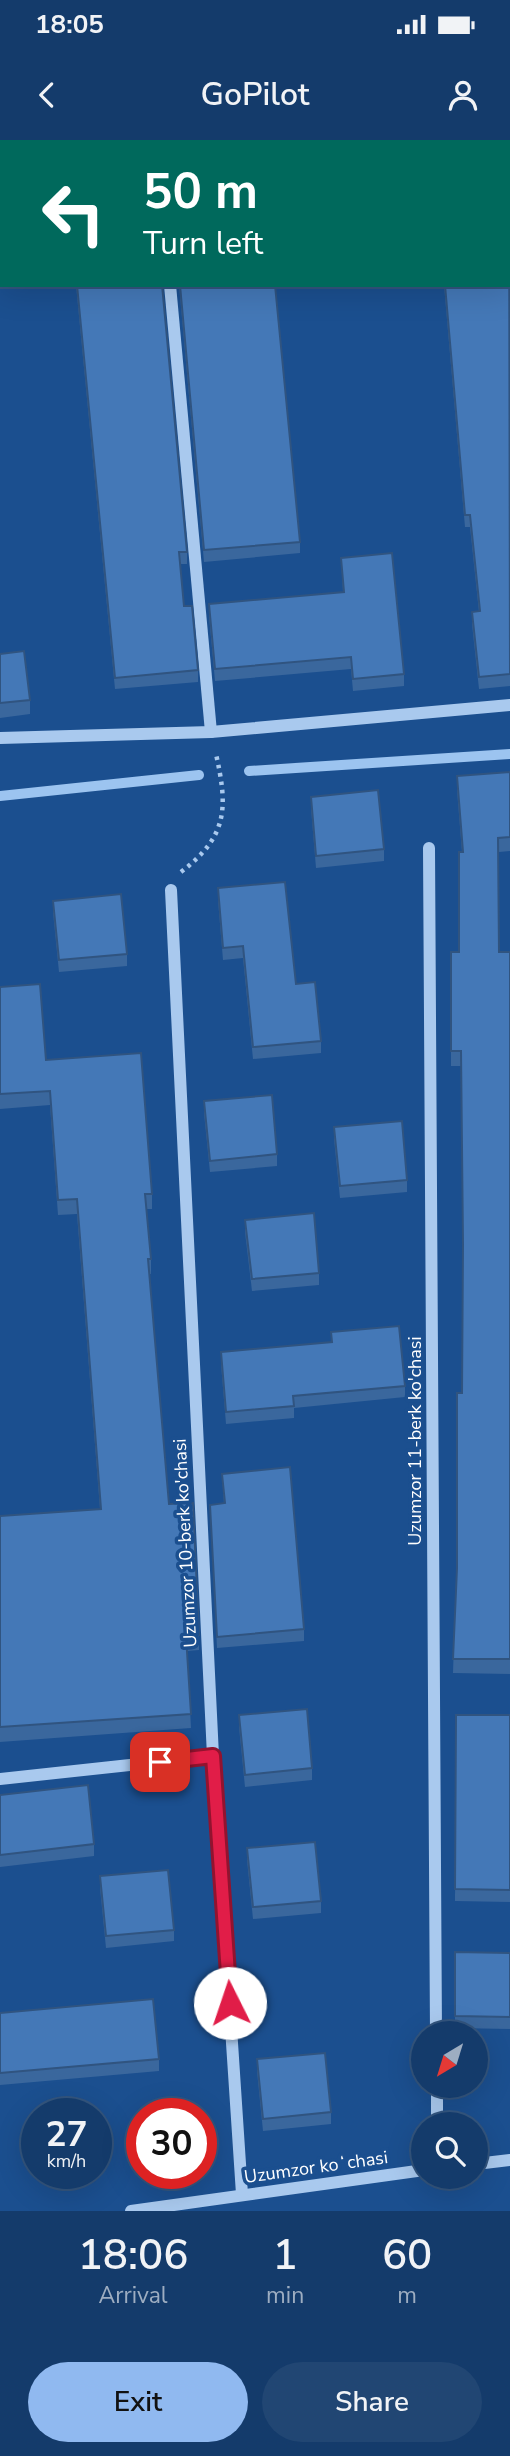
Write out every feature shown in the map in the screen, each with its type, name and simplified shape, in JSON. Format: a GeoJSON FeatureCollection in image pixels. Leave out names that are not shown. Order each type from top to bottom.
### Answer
{"type":"FeatureCollection","features":[{"type":"Feature","properties":{"kind":"street"},"geometry":{"type":"LineString","coordinates":[[170,287],[211,732]]}},
{"type":"Feature","properties":{"kind":"street"},"geometry":{"type":"LineString","coordinates":[[0,738],[211,732],[510,705]]}},
{"type":"Feature","properties":{"kind":"street","name":"Uzumzor 11-berk ko'chasi"},"geometry":{"type":"LineString","coordinates":[[429,848],[436,2021]]}},
{"type":"Feature","properties":{"kind":"street","name":"Uzumzor 10-berk ko'chasi"},"geometry":{"type":"LineString","coordinates":[[171,890],[213,1756],[242,2194]]}},
{"type":"Feature","properties":{"kind":"street"},"geometry":{"type":"LineString","coordinates":[[0,1779],[213,1756]]}},
{"type":"Feature","properties":{"kind":"street"},"geometry":{"type":"LineString","coordinates":[[488,2163],[510,2160]]}},
{"type":"Feature","properties":{"kind":"street","name":"Uzumzor koʻchasi"},"geometry":{"type":"LineString","coordinates":[[131,2211],[411,2173]]}},
{"type":"Feature","properties":{"kind":"path"},"geometry":{"type":"LineString","coordinates":[[171,890],[176,877],[207,850],[223,820],[220,774]]}},
{"type":"Feature","properties":{"kind":"building"},"geometry":{"type":"Polygon","coordinates":[[[77,287],[162,287],[187,552],[179,552],[184,606],[192,606],[198,670],[115,678],[77,287]]]}},
{"type":"Feature","properties":{"kind":"building"},"geometry":{"type":"Polygon","coordinates":[[[180,287],[275,287],[300,542],[204,550],[180,287]]]}},
{"type":"Feature","properties":{"kind":"building"},"geometry":{"type":"Polygon","coordinates":[[[445,287],[509,287],[510,674],[479,677],[472,612],[480,611],[470,515],[465,515],[445,287]]]}},
{"type":"Feature","properties":{"kind":"building"},"geometry":{"type":"Polygon","coordinates":[[[392,553],[404,674],[353,679],[351,657],[215,669],[209,604],[344,592],[341,558],[392,553]]]}},
{"type":"Feature","properties":{"kind":"building"},"geometry":{"type":"Polygon","coordinates":[[[24,651],[30,700],[0,703],[0,654],[24,651]]]}},
{"type":"Feature","properties":{"kind":"building"},"geometry":{"type":"Polygon","coordinates":[[[510,772],[510,837],[498,838],[499,952],[510,952],[510,1659],[453,1659],[457,1568],[457,1393],[462,1393],[463,1244],[461,1051],[451,1051],[451,952],[459,952],[459,852],[463,852],[457,776],[510,772]]]}},
{"type":"Feature","properties":{"kind":"building"},"geometry":{"type":"Polygon","coordinates":[[[378,790],[384,849],[316,856],[311,797],[378,790]]]}},
{"type":"Feature","properties":{"kind":"building"},"geometry":{"type":"Polygon","coordinates":[[[285,882],[296,984],[315,982],[321,1041],[253,1047],[243,946],[223,948],[218,888],[285,882]]]}},
{"type":"Feature","properties":{"kind":"building"},"geometry":{"type":"Polygon","coordinates":[[[121,894],[127,954],[59,960],[53,901],[121,894]]]}},
{"type":"Feature","properties":{"kind":"building"},"geometry":{"type":"Polygon","coordinates":[[[40,984],[46,1060],[141,1053],[152,1194],[145,1194],[151,1259],[148,1259],[169,1504],[193,1503],[199,1635],[186,1636],[191,1714],[0,1727],[0,1516],[101,1509],[77,1199],[58,1200],[50,1091],[0,1094],[0,987],[40,984]]]}},
{"type":"Feature","properties":{"kind":"building"},"geometry":{"type":"Polygon","coordinates":[[[272,1095],[277,1154],[210,1161],[204,1101],[272,1095]]]}},
{"type":"Feature","properties":{"kind":"building"},"geometry":{"type":"Polygon","coordinates":[[[402,1121],[407,1180],[340,1186],[334,1127],[402,1121]]]}},
{"type":"Feature","properties":{"kind":"building"},"geometry":{"type":"Polygon","coordinates":[[[314,1213],[319,1273],[252,1279],[245,1220],[314,1213]]]}},
{"type":"Feature","properties":{"kind":"building"},"geometry":{"type":"Polygon","coordinates":[[[399,1326],[405,1386],[293,1396],[294,1406],[226,1412],[221,1352],[332,1342],[331,1332],[399,1326]]]}},
{"type":"Feature","properties":{"kind":"building"},"geometry":{"type":"Polygon","coordinates":[[[290,1467],[304,1629],[217,1637],[210,1505],[225,1503],[222,1474],[290,1467]]]}},
{"type":"Feature","properties":{"kind":"building"},"geometry":{"type":"Polygon","coordinates":[[[307,1709],[312,1768],[245,1775],[239,1715],[307,1709]]]}},
{"type":"Feature","properties":{"kind":"building"},"geometry":{"type":"Polygon","coordinates":[[[456,1715],[510,1715],[510,1890],[455,1889],[456,1715]]]}},
{"type":"Feature","properties":{"kind":"building"},"geometry":{"type":"Polygon","coordinates":[[[88,1785],[94,1844],[0,1855],[0,1795],[88,1785]]]}},
{"type":"Feature","properties":{"kind":"building"},"geometry":{"type":"Polygon","coordinates":[[[315,1842],[321,1901],[253,1907],[247,1848],[315,1842]]]}},
{"type":"Feature","properties":{"kind":"building"},"geometry":{"type":"Polygon","coordinates":[[[168,1870],[174,1930],[106,1936],[100,1876],[168,1870]]]}},
{"type":"Feature","properties":{"kind":"building"},"geometry":{"type":"Polygon","coordinates":[[[455,1952],[510,1953],[510,2017],[455,2016],[455,1952]]]}},
{"type":"Feature","properties":{"kind":"building"},"geometry":{"type":"Polygon","coordinates":[[[153,1999],[159,2059],[0,2073],[0,2013],[153,1999]]]}},
{"type":"Feature","properties":{"kind":"building"},"geometry":{"type":"Polygon","coordinates":[[[325,2053],[331,2112],[263,2119],[257,2059],[325,2053]]]}},
{"type":"Feature","properties":{"kind":"waterway"},"geometry":{"type":"LineString","coordinates":[[249,771],[510,754]]}},
{"type":"Feature","properties":{"kind":"waterway"},"geometry":{"type":"LineString","coordinates":[[0,796],[199,775]]}},
{"type":"Feature","properties":{"kind":"route"},"geometry":{"type":"LineString","coordinates":[[160,1762],[213,1756],[230,2003]]}}]}
